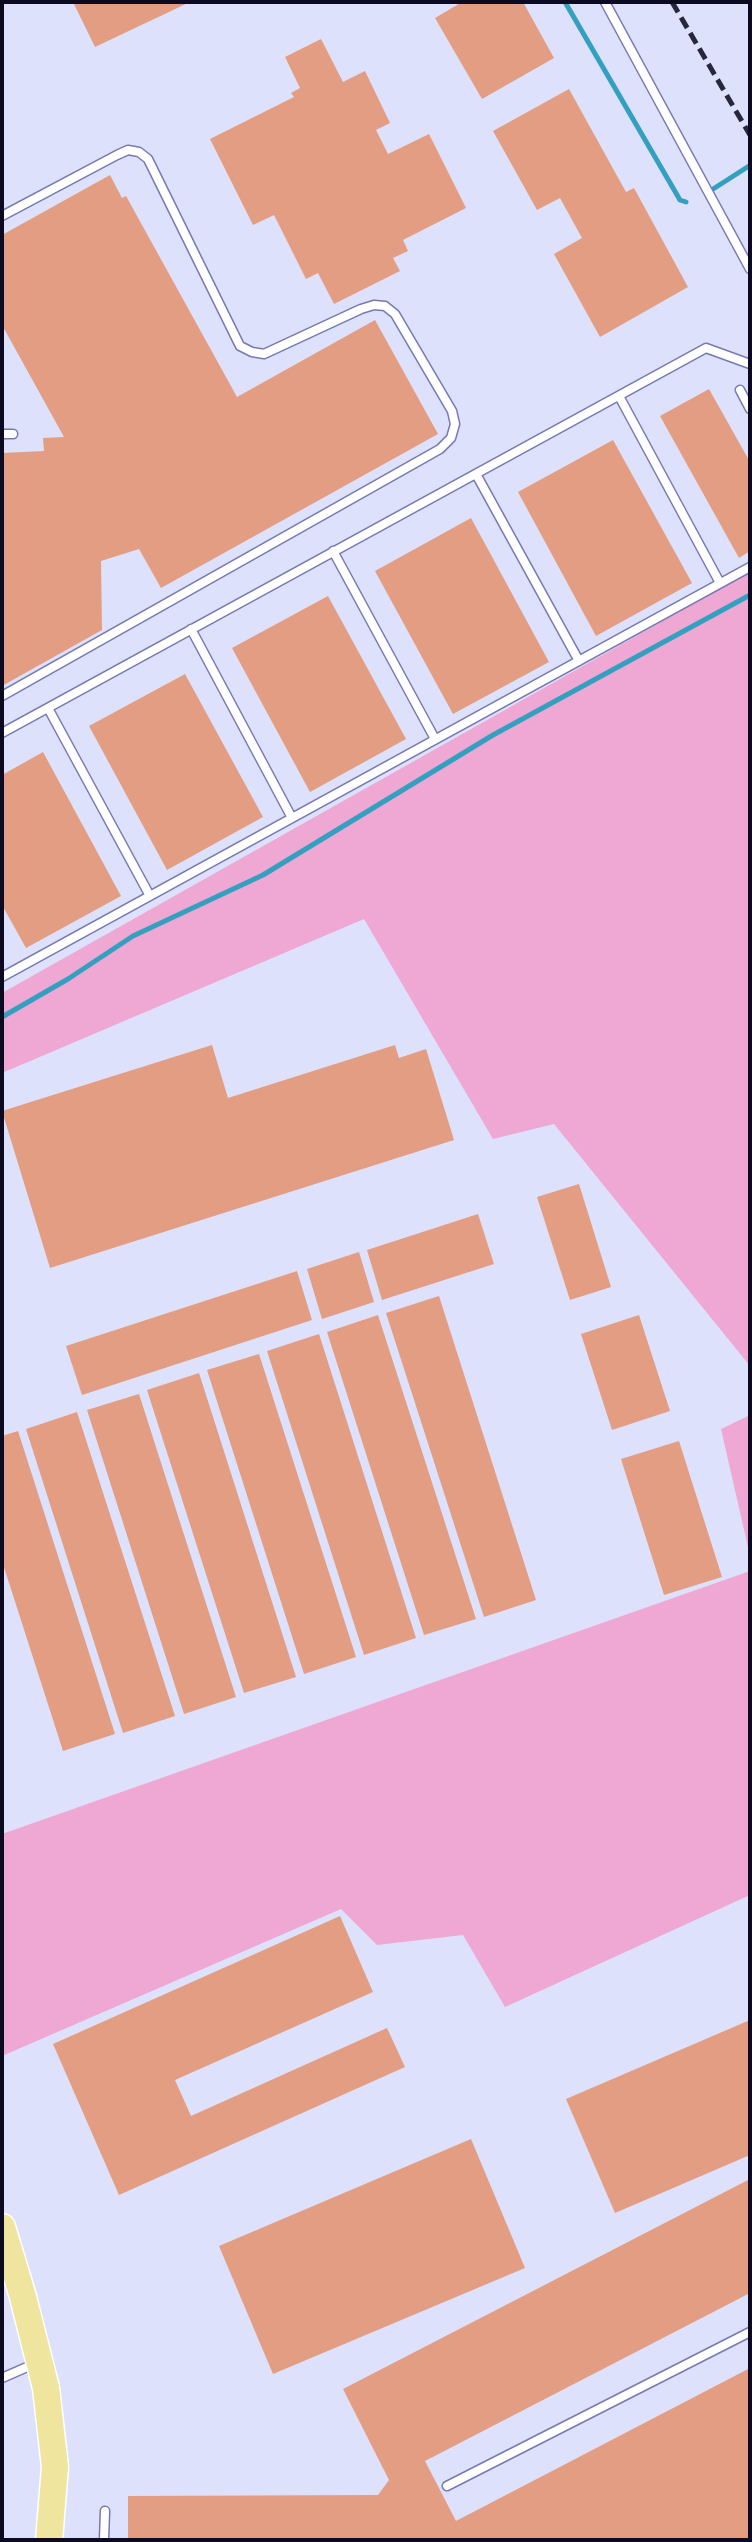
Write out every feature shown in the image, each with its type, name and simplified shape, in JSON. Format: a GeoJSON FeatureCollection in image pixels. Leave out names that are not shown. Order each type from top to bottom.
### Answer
{"type":"FeatureCollection","features":[{"type":"Feature","properties":{"kind":"main road"},"geometry":{"type":"LineString","coordinates":[[2,2227],[40,2361],[54,2445],[49,2539]]}},
{"type":"Feature","properties":{"kind":"lane"},"geometry":{"type":"LineString","coordinates":[[605,2],[750,269]]}},
{"type":"Feature","properties":{"kind":"lane"},"geometry":{"type":"LineString","coordinates":[[2,216],[117,155],[128,150],[139,152],[148,159],[240,346],[264,354],[361,309],[385,306],[395,314],[452,411],[455,424],[451,438],[440,449],[2,696]]}},
{"type":"Feature","properties":{"kind":"lane"},"geometry":{"type":"LineString","coordinates":[[2,733],[706,348],[750,364]]}},
{"type":"Feature","properties":{"kind":"lane"},"geometry":{"type":"LineString","coordinates":[[740,390],[750,409]]}},
{"type":"Feature","properties":{"kind":"lane"},"geometry":{"type":"LineString","coordinates":[[619,396],[720,583]]}},
{"type":"Feature","properties":{"kind":"lane"},"geometry":{"type":"LineString","coordinates":[[2,434],[13,434]]}},
{"type":"Feature","properties":{"kind":"lane"},"geometry":{"type":"LineString","coordinates":[[476,474],[579,661]]}},
{"type":"Feature","properties":{"kind":"lane"},"geometry":{"type":"LineString","coordinates":[[333,551],[435,739]]}},
{"type":"Feature","properties":{"kind":"lane"},"geometry":{"type":"LineString","coordinates":[[4,972],[150,896],[750,567]]}},
{"type":"Feature","properties":{"kind":"lane"},"geometry":{"type":"LineString","coordinates":[[191,629],[292,818]]}},
{"type":"Feature","properties":{"kind":"lane"},"geometry":{"type":"LineString","coordinates":[[48,708],[150,896]]}},
{"type":"Feature","properties":{"kind":"lane"},"geometry":{"type":"LineString","coordinates":[[447,2486],[750,2332]]}},
{"type":"Feature","properties":{"kind":"lane"},"geometry":{"type":"LineString","coordinates":[[2,2378],[40,2361]]}},
{"type":"Feature","properties":{"kind":"lane"},"geometry":{"type":"LineString","coordinates":[[104,2540],[105,2511]]}},
{"type":"Feature","properties":{"kind":"shaded area"},"geometry":{"type":"Polygon","coordinates":[[[750,572],[750,1366],[554,1124],[493,1139],[364,919],[2,1073],[2,993],[750,572]]]}},
{"type":"Feature","properties":{"kind":"shaded area"},"geometry":{"type":"Polygon","coordinates":[[[750,1415],[750,1556],[721,1429],[750,1415]]]}},
{"type":"Feature","properties":{"kind":"shaded area"},"geometry":{"type":"Polygon","coordinates":[[[750,1571],[750,1895],[505,2007],[463,1935],[377,1945],[341,1909],[2,2056],[2,1834],[750,1571]]]}},
{"type":"Feature","properties":{"kind":"building"},"geometry":{"type":"Polygon","coordinates":[[[73,2],[190,2],[95,47],[73,2]]]}},
{"type":"Feature","properties":{"kind":"building"},"geometry":{"type":"Polygon","coordinates":[[[462,2],[523,2],[554,58],[482,99],[435,18],[462,2]]]}},
{"type":"Feature","properties":{"kind":"building"},"geometry":{"type":"Polygon","coordinates":[[[321,39],[343,82],[365,71],[390,123],[376,130],[388,154],[429,134],[466,208],[403,240],[408,251],[393,258],[400,271],[334,304],[318,273],[306,279],[274,215],[253,225],[210,139],[294,97],[291,93],[300,88],[285,57],[321,39]]]}},
{"type":"Feature","properties":{"kind":"building"},"geometry":{"type":"Polygon","coordinates":[[[569,89],[626,192],[634,188],[688,287],[600,337],[554,254],[582,238],[560,198],[537,210],[493,131],[569,89]]]}},
{"type":"Feature","properties":{"kind":"building"},"geometry":{"type":"Polygon","coordinates":[[[110,175],[122,198],[126,196],[237,397],[375,320],[438,434],[161,588],[139,549],[101,561],[102,630],[2,686],[2,453],[44,451],[43,438],[64,437],[2,325],[2,235],[110,175]]]}},
{"type":"Feature","properties":{"kind":"building"},"geometry":{"type":"Polygon","coordinates":[[[709,389],[750,462],[750,551],[739,558],[660,416],[709,389]]]}},
{"type":"Feature","properties":{"kind":"building"},"geometry":{"type":"Polygon","coordinates":[[[613,440],[692,583],[596,636],[518,492],[613,440]]]}},
{"type":"Feature","properties":{"kind":"building"},"geometry":{"type":"Polygon","coordinates":[[[471,518],[549,662],[453,714],[375,571],[471,518]]]}},
{"type":"Feature","properties":{"kind":"building"},"geometry":{"type":"Polygon","coordinates":[[[328,596],[406,739],[310,792],[232,648],[328,596]]]}},
{"type":"Feature","properties":{"kind":"building"},"geometry":{"type":"Polygon","coordinates":[[[185,674],[263,817],[167,870],[89,726],[185,674]]]}},
{"type":"Feature","properties":{"kind":"building"},"geometry":{"type":"Polygon","coordinates":[[[43,752],[121,896],[26,948],[2,905],[2,775],[43,752]]]}},
{"type":"Feature","properties":{"kind":"building"},"geometry":{"type":"Polygon","coordinates":[[[212,1045],[228,1098],[395,1045],[399,1058],[426,1049],[454,1140],[50,1268],[2,1111],[212,1045]]]}},
{"type":"Feature","properties":{"kind":"building"},"geometry":{"type":"Polygon","coordinates":[[[579,1184],[611,1287],[570,1300],[537,1197],[579,1184]]]}},
{"type":"Feature","properties":{"kind":"building"},"geometry":{"type":"Polygon","coordinates":[[[478,1214],[494,1264],[382,1300],[367,1250],[478,1214]]]}},
{"type":"Feature","properties":{"kind":"building"},"geometry":{"type":"Polygon","coordinates":[[[359,1252],[374,1302],[322,1319],[307,1269],[359,1252]]]}},
{"type":"Feature","properties":{"kind":"building"},"geometry":{"type":"Polygon","coordinates":[[[297,1271],[312,1320],[82,1395],[66,1346],[297,1271]]]}},
{"type":"Feature","properties":{"kind":"building"},"geometry":{"type":"Polygon","coordinates":[[[439,1296],[536,1600],[484,1617],[386,1313],[439,1296]]]}},
{"type":"Feature","properties":{"kind":"building"},"geometry":{"type":"Polygon","coordinates":[[[378,1315],[476,1619],[424,1635],[327,1332],[378,1315]]]}},
{"type":"Feature","properties":{"kind":"building"},"geometry":{"type":"Polygon","coordinates":[[[639,1315],[670,1411],[612,1430],[581,1334],[639,1315]]]}},
{"type":"Feature","properties":{"kind":"building"},"geometry":{"type":"Polygon","coordinates":[[[319,1334],[416,1638],[364,1655],[267,1351],[319,1334]]]}},
{"type":"Feature","properties":{"kind":"building"},"geometry":{"type":"Polygon","coordinates":[[[259,1354],[356,1657],[304,1674],[207,1370],[259,1354]]]}},
{"type":"Feature","properties":{"kind":"building"},"geometry":{"type":"Polygon","coordinates":[[[199,1373],[296,1677],[244,1693],[147,1390],[199,1373]]]}},
{"type":"Feature","properties":{"kind":"building"},"geometry":{"type":"Polygon","coordinates":[[[139,1394],[236,1697],[184,1714],[87,1410],[139,1394]]]}},
{"type":"Feature","properties":{"kind":"building"},"geometry":{"type":"Polygon","coordinates":[[[77,1412],[175,1716],[123,1733],[26,1429],[77,1412]]]}},
{"type":"Feature","properties":{"kind":"building"},"geometry":{"type":"Polygon","coordinates":[[[18,1431],[115,1734],[63,1751],[2,1561],[2,1436],[18,1431]]]}},
{"type":"Feature","properties":{"kind":"building"},"geometry":{"type":"Polygon","coordinates":[[[679,1441],[722,1577],[664,1595],[621,1459],[679,1441]]]}},
{"type":"Feature","properties":{"kind":"building"},"geometry":{"type":"Polygon","coordinates":[[[340,1916],[373,1992],[175,2080],[191,2116],[387,2028],[405,2067],[119,2195],[53,2044],[340,1916]]]}},
{"type":"Feature","properties":{"kind":"building"},"geometry":{"type":"Polygon","coordinates":[[[750,2020],[750,2155],[615,2213],[566,2099],[750,2020]]]}},
{"type":"Feature","properties":{"kind":"building"},"geometry":{"type":"Polygon","coordinates":[[[471,2139],[525,2268],[273,2374],[219,2246],[471,2139]]]}},
{"type":"Feature","properties":{"kind":"building"},"geometry":{"type":"Polygon","coordinates":[[[750,2179],[750,2293],[425,2461],[456,2521],[750,2368],[750,2540],[128,2540],[128,2496],[378,2495],[389,2480],[343,2389],[750,2179]]]}},
{"type":"Feature","properties":{"kind":"waterway"},"geometry":{"type":"LineString","coordinates":[[565,2],[680,200],[686,202]]}},
{"type":"Feature","properties":{"kind":"waterway"},"geometry":{"type":"LineString","coordinates":[[710,191],[749,166]]}},
{"type":"Feature","properties":{"kind":"waterway"},"geometry":{"type":"LineString","coordinates":[[2,1017],[133,936],[263,875],[493,735],[750,595]]}},
{"type":"Feature","properties":{"kind":"railway"},"geometry":{"type":"LineString","coordinates":[[672,2],[750,135]]}}]}
